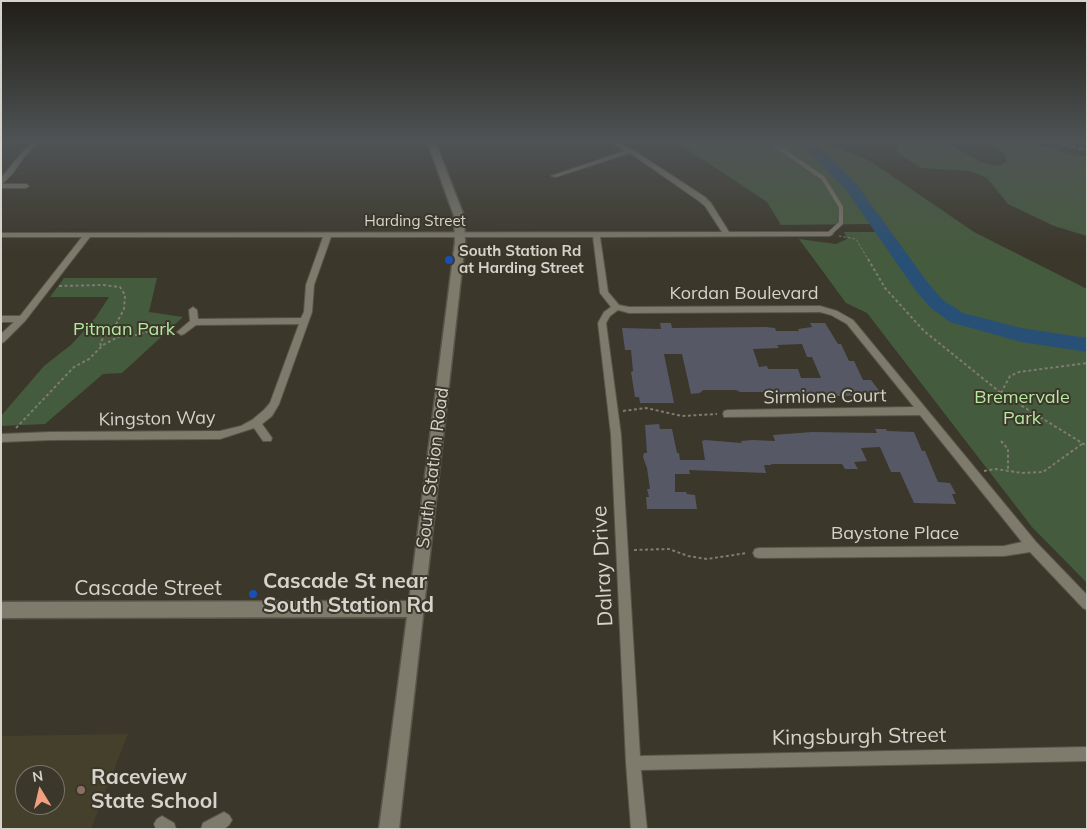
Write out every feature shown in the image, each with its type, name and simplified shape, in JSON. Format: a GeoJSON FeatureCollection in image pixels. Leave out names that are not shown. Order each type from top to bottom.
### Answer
{"type":"FeatureCollection","features":[{"type":"Feature","properties":{"kind":"main road","name":"South Station Road"},"geometry":{"type":"LineString","coordinates":[[389,829],[460,234],[459,216],[445,180]]}},
{"type":"Feature","properties":{"kind":"main road","name":"Cascade Street"},"geometry":{"type":"LineString","coordinates":[[1,610],[416,609]]}},
{"type":"Feature","properties":{"kind":"street"},"geometry":{"type":"LineString","coordinates":[[674,180],[708,205],[726,233]]}},
{"type":"Feature","properties":{"kind":"street"},"geometry":{"type":"LineString","coordinates":[[1,184],[26,186]]}},
{"type":"Feature","properties":{"kind":"street","name":"Kingston Way"},"geometry":{"type":"LineString","coordinates":[[5,438],[220,435],[243,429],[256,423],[268,413],[274,404],[308,312],[310,284],[328,234]]}},
{"type":"Feature","properties":{"kind":"street"},"geometry":{"type":"LineString","coordinates":[[596,234],[604,293],[616,307]]}},
{"type":"Feature","properties":{"kind":"street","name":"Harding Street"},"geometry":{"type":"LineString","coordinates":[[1,236],[829,234]]}},
{"type":"Feature","properties":{"kind":"street"},"geometry":{"type":"LineString","coordinates":[[1,340],[22,319],[88,235]]}},
{"type":"Feature","properties":{"kind":"street","name":"Kordan Boulevard"},"geometry":{"type":"LineString","coordinates":[[616,307],[629,310],[820,309],[834,313],[850,322],[1032,546],[1087,604]]}},
{"type":"Feature","properties":{"kind":"street","name":"Dalray Drive"},"geometry":{"type":"LineString","coordinates":[[616,307],[606,314],[602,323],[613,412],[633,763],[639,829]]}},
{"type":"Feature","properties":{"kind":"street"},"geometry":{"type":"LineString","coordinates":[[193,310],[194,322]]}},
{"type":"Feature","properties":{"kind":"street"},"geometry":{"type":"LineString","coordinates":[[1,319],[22,319]]}},
{"type":"Feature","properties":{"kind":"street"},"geometry":{"type":"LineString","coordinates":[[181,332],[194,322],[304,321]]}},
{"type":"Feature","properties":{"kind":"street","name":"Sirmione Court"},"geometry":{"type":"LineString","coordinates":[[728,414],[922,411]]}},
{"type":"Feature","properties":{"kind":"street"},"geometry":{"type":"LineString","coordinates":[[256,423],[267,438]]}},
{"type":"Feature","properties":{"kind":"street","name":"Baystone Place"},"geometry":{"type":"LineString","coordinates":[[759,552],[1004,550],[1032,546]]}},
{"type":"Feature","properties":{"kind":"street","name":"Kingsburgh Street"},"geometry":{"type":"LineString","coordinates":[[633,763],[1087,754]]}},
{"type":"Feature","properties":{"kind":"street"},"geometry":{"type":"LineString","coordinates":[[209,829],[224,820]]}},
{"type":"Feature","properties":{"kind":"lane"},"geometry":{"type":"LineString","coordinates":[[824,180],[841,207],[841,223],[829,234]]}},
{"type":"Feature","properties":{"kind":"path"},"geometry":{"type":"LineString","coordinates":[[829,234],[856,239],[885,288],[924,330],[1000,393],[1087,446]]}},
{"type":"Feature","properties":{"kind":"path"},"geometry":{"type":"LineString","coordinates":[[49,285],[120,286],[125,295],[124,309],[114,328],[106,334],[100,343],[102,346]]}},
{"type":"Feature","properties":{"kind":"path"},"geometry":{"type":"LineString","coordinates":[[5,438],[74,367],[89,359],[102,346],[120,336],[137,335],[162,327],[180,329],[194,322]]}},
{"type":"Feature","properties":{"kind":"path"},"geometry":{"type":"LineString","coordinates":[[114,328],[115,333],[120,336]]}},
{"type":"Feature","properties":{"kind":"path"},"geometry":{"type":"LineString","coordinates":[[1000,393],[1010,376],[1019,372],[1087,363]]}},
{"type":"Feature","properties":{"kind":"path"},"geometry":{"type":"LineString","coordinates":[[613,412],[646,408],[682,416],[704,413],[728,414]]}},
{"type":"Feature","properties":{"kind":"path"},"geometry":{"type":"LineString","coordinates":[[1001,441],[1008,449],[1008,471]]}},
{"type":"Feature","properties":{"kind":"path"},"geometry":{"type":"LineString","coordinates":[[974,474],[996,469],[1022,473],[1043,472],[1082,444]]}},
{"type":"Feature","properties":{"kind":"path"},"geometry":{"type":"LineString","coordinates":[[622,549],[652,551],[669,549],[688,556],[707,559],[730,554],[759,552]]}},
{"type":"Feature","properties":{"kind":"shaded area","name":"Raceview State School"},"geometry":{"type":"Polygon","coordinates":[[[128,734],[91,829],[1,829],[1,736],[128,734]]]}},
{"type":"Feature","properties":{"kind":"green space","name":"Bremervale Park"},"geometry":{"type":"Polygon","coordinates":[[[733,180],[897,180],[974,232],[1087,289],[1087,583],[1032,527],[867,313],[846,303],[799,239],[836,244],[847,239],[844,232],[879,232],[872,224],[781,225],[767,202],[733,180]]]}},
{"type":"Feature","properties":{"kind":"green space"},"geometry":{"type":"Polygon","coordinates":[[[988,180],[1087,180],[1087,236],[1054,226],[1008,204],[988,180]]]}},
{"type":"Feature","properties":{"kind":"green space","name":"Pitman Park"},"geometry":{"type":"Polygon","coordinates":[[[64,278],[157,278],[149,312],[183,317],[122,373],[103,374],[45,424],[1,426],[1,416],[44,366],[72,344],[96,317],[109,297],[50,297],[64,278]]]}},
{"type":"Feature","properties":{"kind":"building"},"geometry":{"type":"Polygon","coordinates":[[[660,323],[671,323],[672,328],[766,327],[775,328],[776,331],[799,331],[798,329],[812,327],[810,323],[825,323],[838,344],[841,344],[849,361],[854,361],[863,380],[871,380],[881,393],[852,393],[854,396],[832,396],[831,394],[769,395],[768,392],[703,390],[700,393],[691,394],[682,354],[664,354],[674,403],[640,403],[639,397],[635,397],[631,372],[633,371],[631,350],[625,350],[622,328],[661,329],[660,323]],[[802,344],[777,345],[779,348],[753,349],[759,367],[767,366],[768,369],[798,369],[801,378],[821,378],[812,357],[807,357],[802,344]]]}},
{"type":"Feature","properties":{"kind":"building"},"geometry":{"type":"Polygon","coordinates":[[[659,424],[660,429],[672,429],[680,460],[705,460],[702,441],[705,440],[742,443],[741,441],[752,440],[775,441],[773,435],[812,432],[877,433],[875,429],[914,432],[922,451],[925,451],[938,482],[950,483],[956,494],[952,494],[956,504],[914,503],[900,472],[891,472],[880,447],[861,448],[867,461],[854,462],[858,469],[845,469],[842,464],[771,464],[764,465],[766,473],[689,470],[690,474],[675,474],[675,492],[686,492],[687,494],[695,495],[697,509],[647,509],[646,497],[649,497],[647,489],[650,489],[647,468],[643,457],[644,453],[647,453],[645,425],[659,424]]]}},
{"type":"Feature","properties":{"kind":"waterway"},"geometry":{"type":"LineString","coordinates":[[844,180],[922,287],[937,304],[957,318],[1021,335],[1087,345]]}},
{"type":"Feature","properties":{"kind":"place","name":"South Station Rd at Harding Street"},"geometry":{"type":"Point","coordinates":[449,260]}},
{"type":"Feature","properties":{"kind":"place","name":"Cascade St near South Station Rd"},"geometry":{"type":"Point","coordinates":[253,594]}},
{"type":"Feature","properties":{"kind":"place","name":"Raceview State School"},"geometry":{"type":"Point","coordinates":[81,790]}}]}
